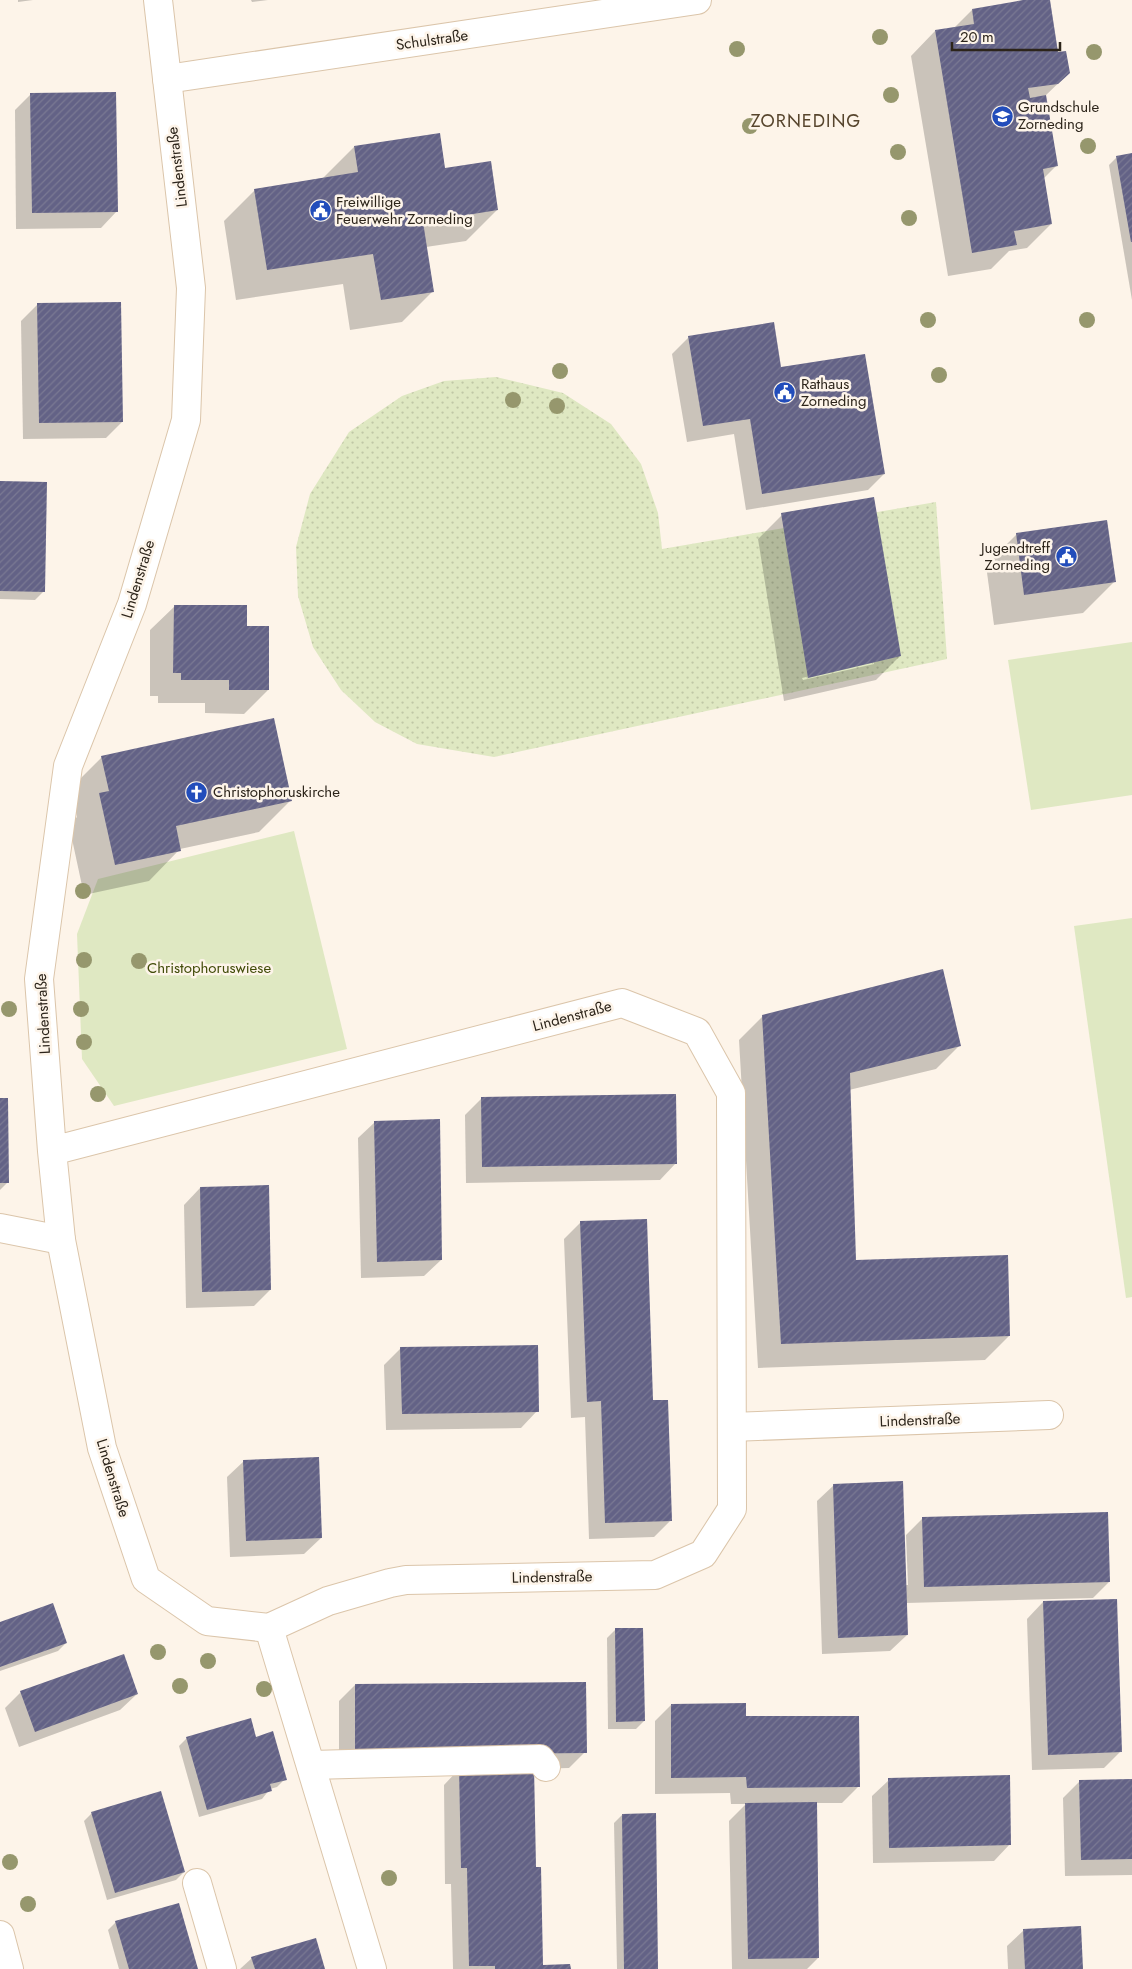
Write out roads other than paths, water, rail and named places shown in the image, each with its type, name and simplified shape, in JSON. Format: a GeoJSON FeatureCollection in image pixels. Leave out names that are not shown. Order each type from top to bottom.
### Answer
{"type":"FeatureCollection","features":[{"type":"Feature","properties":{"kind":"street","name":"Lindenstraße"},"geometry":{"type":"LineString","coordinates":[[52,1151],[622,1003],[697,1032],[731,1093],[732,1509],[703,1554],[655,1575],[406,1580],[328,1601],[270,1628],[207,1621],[146,1579],[102,1448],[61,1240],[52,1151],[39,979],[68,766],[132,604],[186,420],[191,288],[158,0]]}},
{"type":"Feature","properties":{"kind":"street","name":"Schulstraße"},"geometry":{"type":"LineString","coordinates":[[167,79],[697,0]]}},
{"type":"Feature","properties":{"kind":"street"},"geometry":{"type":"LineString","coordinates":[[0,1228],[61,1240]]}},
{"type":"Feature","properties":{"kind":"street","name":"Lindenstraße"},"geometry":{"type":"LineString","coordinates":[[732,1427],[1049,1415]]}},
{"type":"Feature","properties":{"kind":"street"},"geometry":{"type":"LineString","coordinates":[[270,1628],[372,1969]]}},
{"type":"Feature","properties":{"kind":"street"},"geometry":{"type":"LineString","coordinates":[[311,1765],[540,1759],[546,1767]]}},
{"type":"Feature","properties":{"kind":"street"},"geometry":{"type":"LineString","coordinates":[[197,1883],[222,1969]]}},
{"type":"Feature","properties":{"kind":"street"},"geometry":{"type":"LineString","coordinates":[[0,1934],[9,1969]]}},
{"type":"Feature","properties":{"kind":"place","name":"Grundschule Zorneding"},"geometry":{"type":"Point","coordinates":[1002,116]}},
{"type":"Feature","properties":{"kind":"place","name":"Freiwillige Feuerwehr Zorneding"},"geometry":{"type":"Point","coordinates":[320,211]}},
{"type":"Feature","properties":{"kind":"place","name":"Rathaus Zorneding"},"geometry":{"type":"Point","coordinates":[785,393]}},
{"type":"Feature","properties":{"kind":"place","name":"Jugendtreff Zorneding"},"geometry":{"type":"Point","coordinates":[1066,557]}},
{"type":"Feature","properties":{"kind":"place","name":"Christophoruskirche"},"geometry":{"type":"Point","coordinates":[197,792]}},
{"type":"Feature","properties":{"kind":"district","name":"ZORNEDING"},"geometry":{"type":"Point","coordinates":[806,121]}},
{"type":"Feature","properties":{"kind":"park label","name":"Christophoruswiese"},"geometry":{"type":"Point","coordinates":[209,968]}}]}
